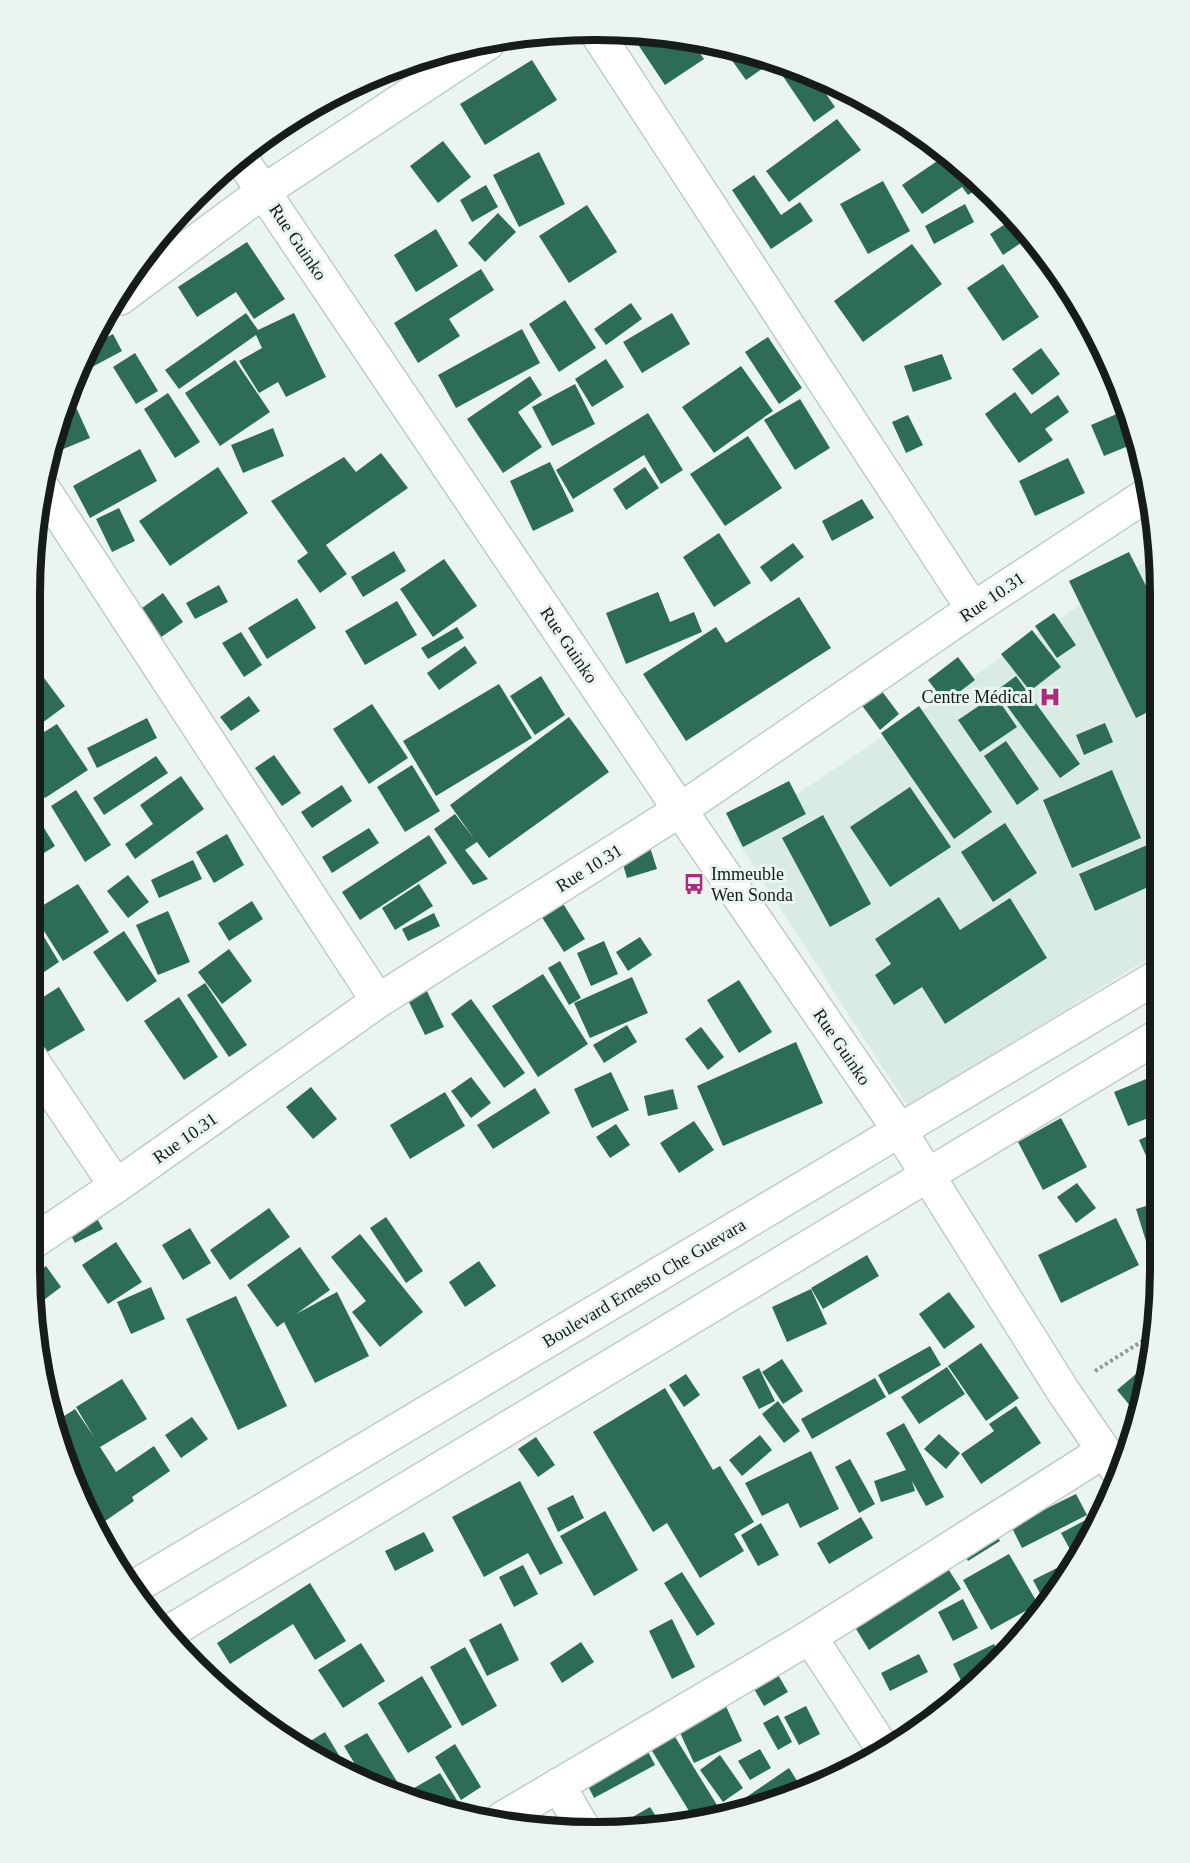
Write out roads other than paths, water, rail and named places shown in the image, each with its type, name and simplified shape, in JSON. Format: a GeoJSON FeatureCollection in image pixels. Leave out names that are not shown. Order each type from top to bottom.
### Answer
{"type":"FeatureCollection","features":[{"type":"Feature","properties":{"kind":"street"},"geometry":{"type":"LineString","coordinates":[[601,40],[973,609]]}},
{"type":"Feature","properties":{"kind":"street"},"geometry":{"type":"LineString","coordinates":[[133,288],[264,192],[470,55]]}},
{"type":"Feature","properties":{"kind":"street","name":"Rue Guinko"},"geometry":{"type":"LineString","coordinates":[[245,165],[680,810],[900,1131],[1063,1391],[1112,1463]]}},
{"type":"Feature","properties":{"kind":"street"},"geometry":{"type":"LineString","coordinates":[[49,497],[378,1001]]}},
{"type":"Feature","properties":{"kind":"street","name":"Rue 10.31"},"geometry":{"type":"LineString","coordinates":[[40,1237],[117,1186],[378,1001],[680,810],[973,609],[1141,499]]}},
{"type":"Feature","properties":{"kind":"street","name":"Boulevard Ernesto Che Guevara"},"geometry":{"type":"LineString","coordinates":[[139,1583],[1150,981]]}},
{"type":"Feature","properties":{"kind":"street"},"geometry":{"type":"LineString","coordinates":[[174,1629],[1150,1041]]}},
{"type":"Feature","properties":{"kind":"street"},"geometry":{"type":"LineString","coordinates":[[40,1072],[117,1186]]}},
{"type":"Feature","properties":{"kind":"street"},"geometry":{"type":"LineString","coordinates":[[507,1815],[1112,1463]]}},
{"type":"Feature","properties":{"kind":"street"},"geometry":{"type":"LineString","coordinates":[[810,1637],[879,1743]]}},
{"type":"Feature","properties":{"kind":"street"},"geometry":{"type":"LineString","coordinates":[[558,1785],[579,1822]]}},
{"type":"Feature","properties":{"kind":"place","name":"Centre Médical"},"geometry":{"type":"Point","coordinates":[1050,697]}},
{"type":"Feature","properties":{"kind":"place","name":"Immeuble Wen Sonda"},"geometry":{"type":"Point","coordinates":[694,884]}}]}
